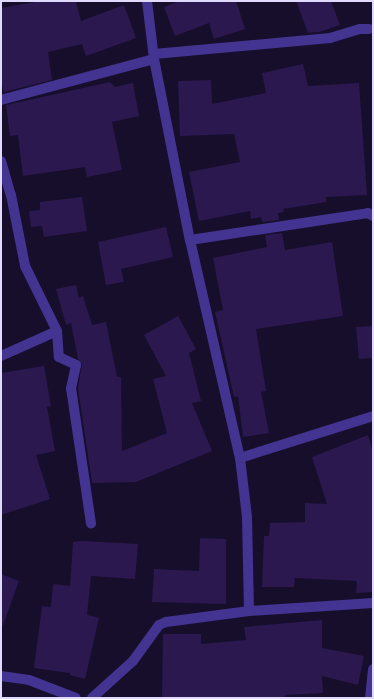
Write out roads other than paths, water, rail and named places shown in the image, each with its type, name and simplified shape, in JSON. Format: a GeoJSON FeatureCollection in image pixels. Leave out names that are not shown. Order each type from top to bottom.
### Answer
{"type":"FeatureCollection","features":[{"type":"Feature","properties":{"kind":"street"},"geometry":{"type":"LineString","coordinates":[[147,1],[154,56],[190,240],[240,458],[247,517],[249,611]]}},
{"type":"Feature","properties":{"kind":"street"},"geometry":{"type":"LineString","coordinates":[[1,100],[154,56],[330,38],[360,29],[369,29]]}},
{"type":"Feature","properties":{"kind":"street"},"geometry":{"type":"LineString","coordinates":[[1,161],[11,195],[25,266],[57,331],[59,357],[76,365],[71,388],[91,524]]}},
{"type":"Feature","properties":{"kind":"street"},"geometry":{"type":"LineString","coordinates":[[190,240],[368,212],[373,216]]}},
{"type":"Feature","properties":{"kind":"street"},"geometry":{"type":"LineString","coordinates":[[1,356],[57,331]]}},
{"type":"Feature","properties":{"kind":"street"},"geometry":{"type":"LineString","coordinates":[[240,458],[373,416]]}},
{"type":"Feature","properties":{"kind":"street"},"geometry":{"type":"LineString","coordinates":[[92,698],[133,661],[159,625],[166,622],[249,611],[373,604]]}},
{"type":"Feature","properties":{"kind":"street"},"geometry":{"type":"LineString","coordinates":[[370,698],[373,669]]}},
{"type":"Feature","properties":{"kind":"street"},"geometry":{"type":"LineString","coordinates":[[1,676],[29,680],[76,698]]}}]}
